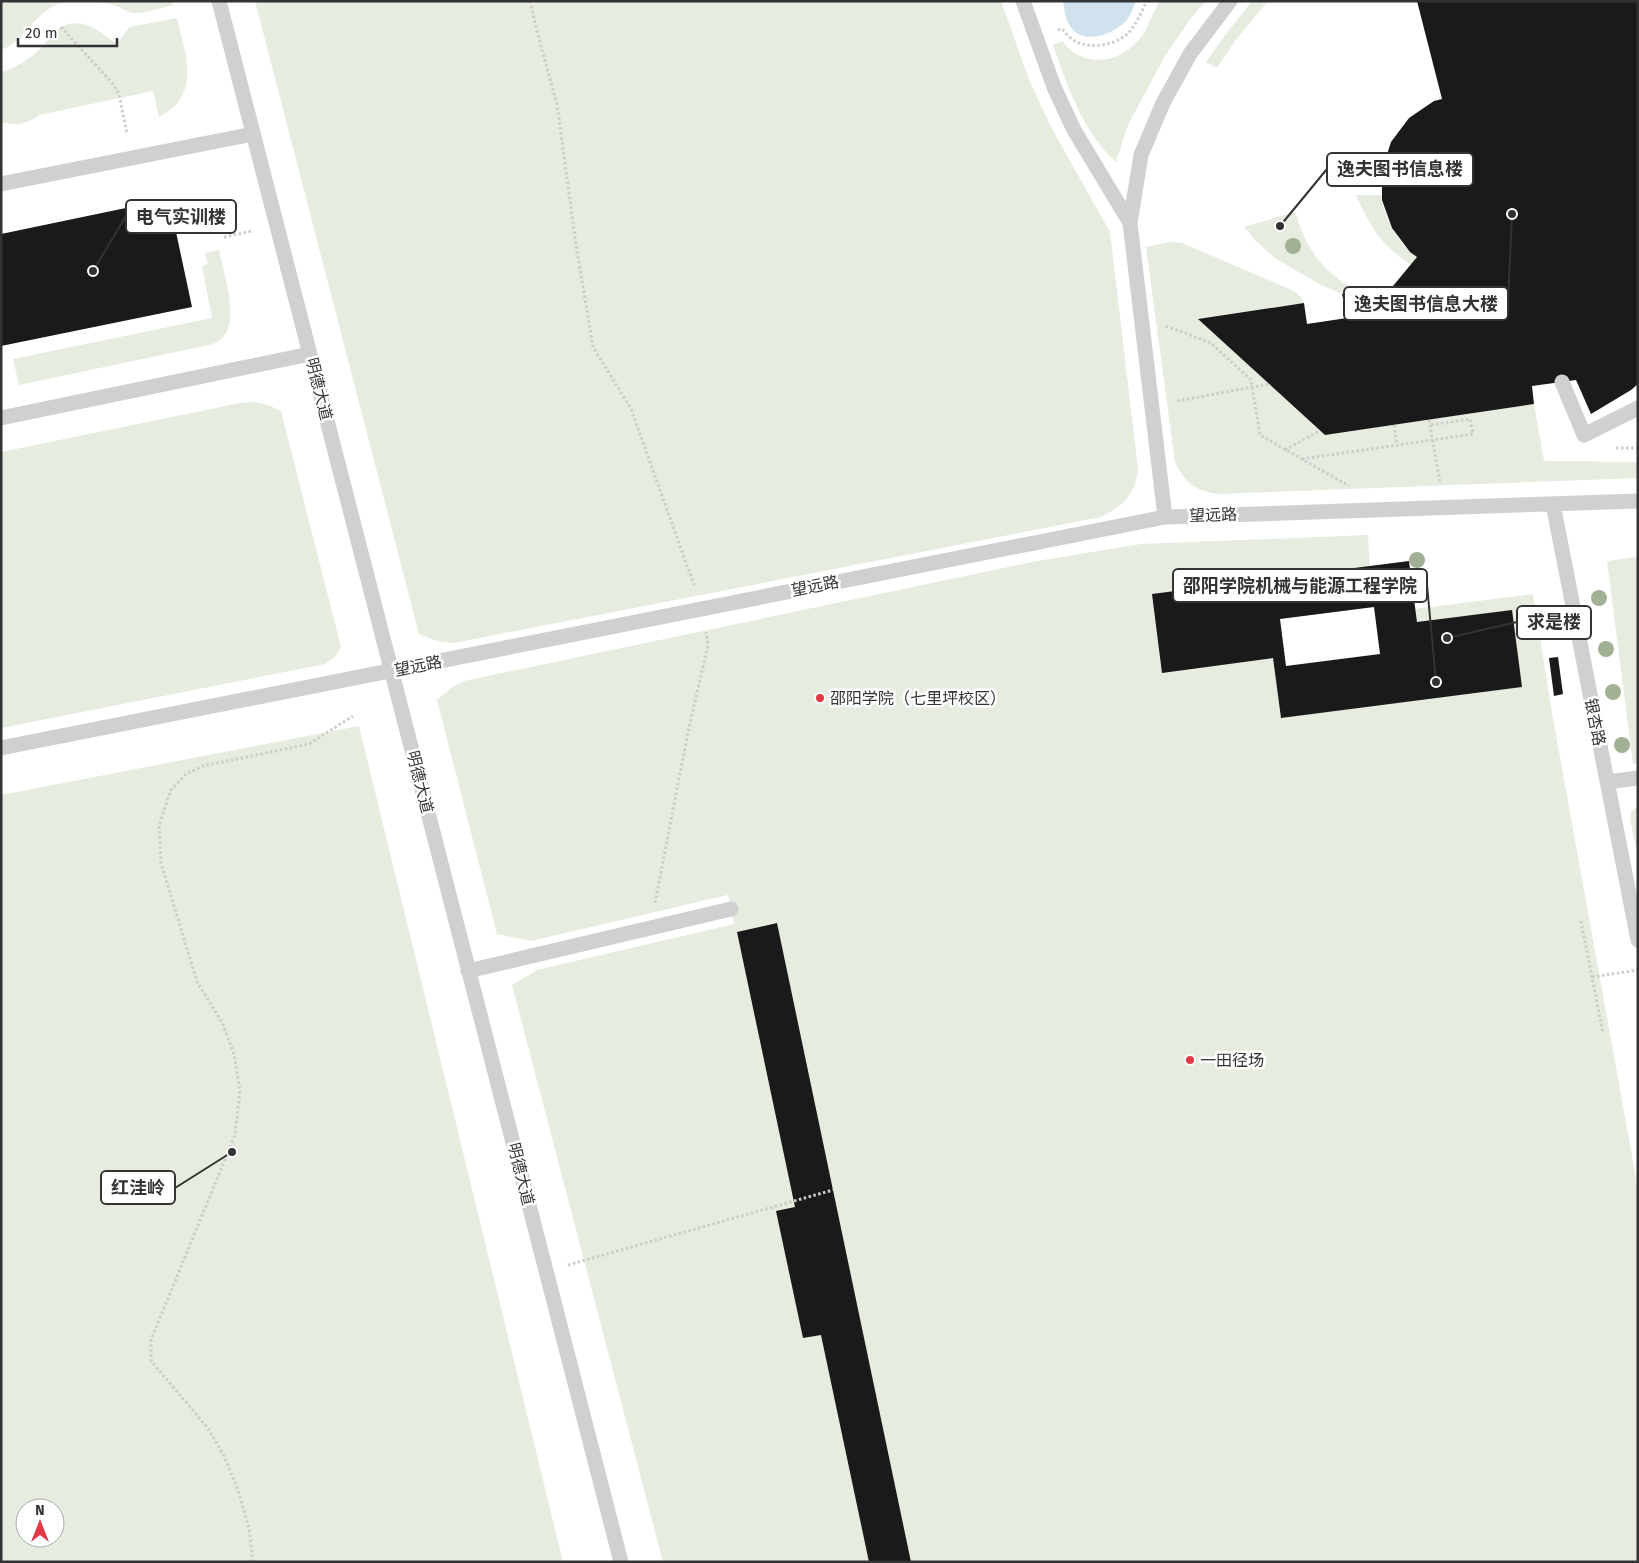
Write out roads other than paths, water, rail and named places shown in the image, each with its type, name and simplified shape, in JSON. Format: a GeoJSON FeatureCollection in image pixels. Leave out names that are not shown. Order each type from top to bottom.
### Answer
{"type":"FeatureCollection","features":[{"type":"Feature","properties":{"kind":"lane","name":"明德大道"},"geometry":{"type":"LineString","coordinates":[[219,1],[621,1562]]}},
{"type":"Feature","properties":{"kind":"lane"},"geometry":{"type":"LineString","coordinates":[[1023,1],[1054,87],[1074,130],[1130,223]]}},
{"type":"Feature","properties":{"kind":"lane"},"geometry":{"type":"LineString","coordinates":[[1165,517],[1130,223],[1141,154],[1163,103],[1190,54],[1230,1]]}},
{"type":"Feature","properties":{"kind":"lane"},"geometry":{"type":"LineString","coordinates":[[1,184],[253,134]]}},
{"type":"Feature","properties":{"kind":"lane"},"geometry":{"type":"LineString","coordinates":[[1,418],[310,354]]}},
{"type":"Feature","properties":{"kind":"lane"},"geometry":{"type":"LineString","coordinates":[[1562,382],[1584,435],[1638,408]]}},
{"type":"Feature","properties":{"kind":"lane","name":"望远路"},"geometry":{"type":"LineString","coordinates":[[1,748],[1165,517],[1638,501]]}},
{"type":"Feature","properties":{"kind":"lane","name":"银杏路"},"geometry":{"type":"LineString","coordinates":[[1553,504],[1638,940]]}},
{"type":"Feature","properties":{"kind":"lane"},"geometry":{"type":"LineString","coordinates":[[1607,782],[1638,778]]}},
{"type":"Feature","properties":{"kind":"lane"},"geometry":{"type":"LineString","coordinates":[[468,971],[731,909]]}},
{"type":"Feature","properties":{"kind":"water"},"geometry":{"type":"Polygon","coordinates":[[[1063,1],[1136,1],[1128,18],[1119,27],[1104,35],[1088,37],[1074,31],[1069,24],[1063,1]]]}},
{"type":"Feature","properties":{"kind":"place","name":"逸夫图书信息大楼"},"geometry":{"type":"Point","coordinates":[1512,214]}},
{"type":"Feature","properties":{"kind":"place","name":"逸夫图书信息楼"},"geometry":{"type":"Point","coordinates":[1280,226]}},
{"type":"Feature","properties":{"kind":"place","name":"电气实训楼"},"geometry":{"type":"Point","coordinates":[93,271]}},
{"type":"Feature","properties":{"kind":"place","name":"求是楼"},"geometry":{"type":"Point","coordinates":[1447,638]}},
{"type":"Feature","properties":{"kind":"place","name":"邵阳学院机械与能源工程学院"},"geometry":{"type":"Point","coordinates":[1436,682]}},
{"type":"Feature","properties":{"kind":"place","name":"邵阳学院（七里坪校区）"},"geometry":{"type":"Point","coordinates":[820,698]}},
{"type":"Feature","properties":{"kind":"place","name":"一田径场"},"geometry":{"type":"Point","coordinates":[1190,1060]}},
{"type":"Feature","properties":{"kind":"place","name":"红洼岭"},"geometry":{"type":"Point","coordinates":[232,1152]}}]}
